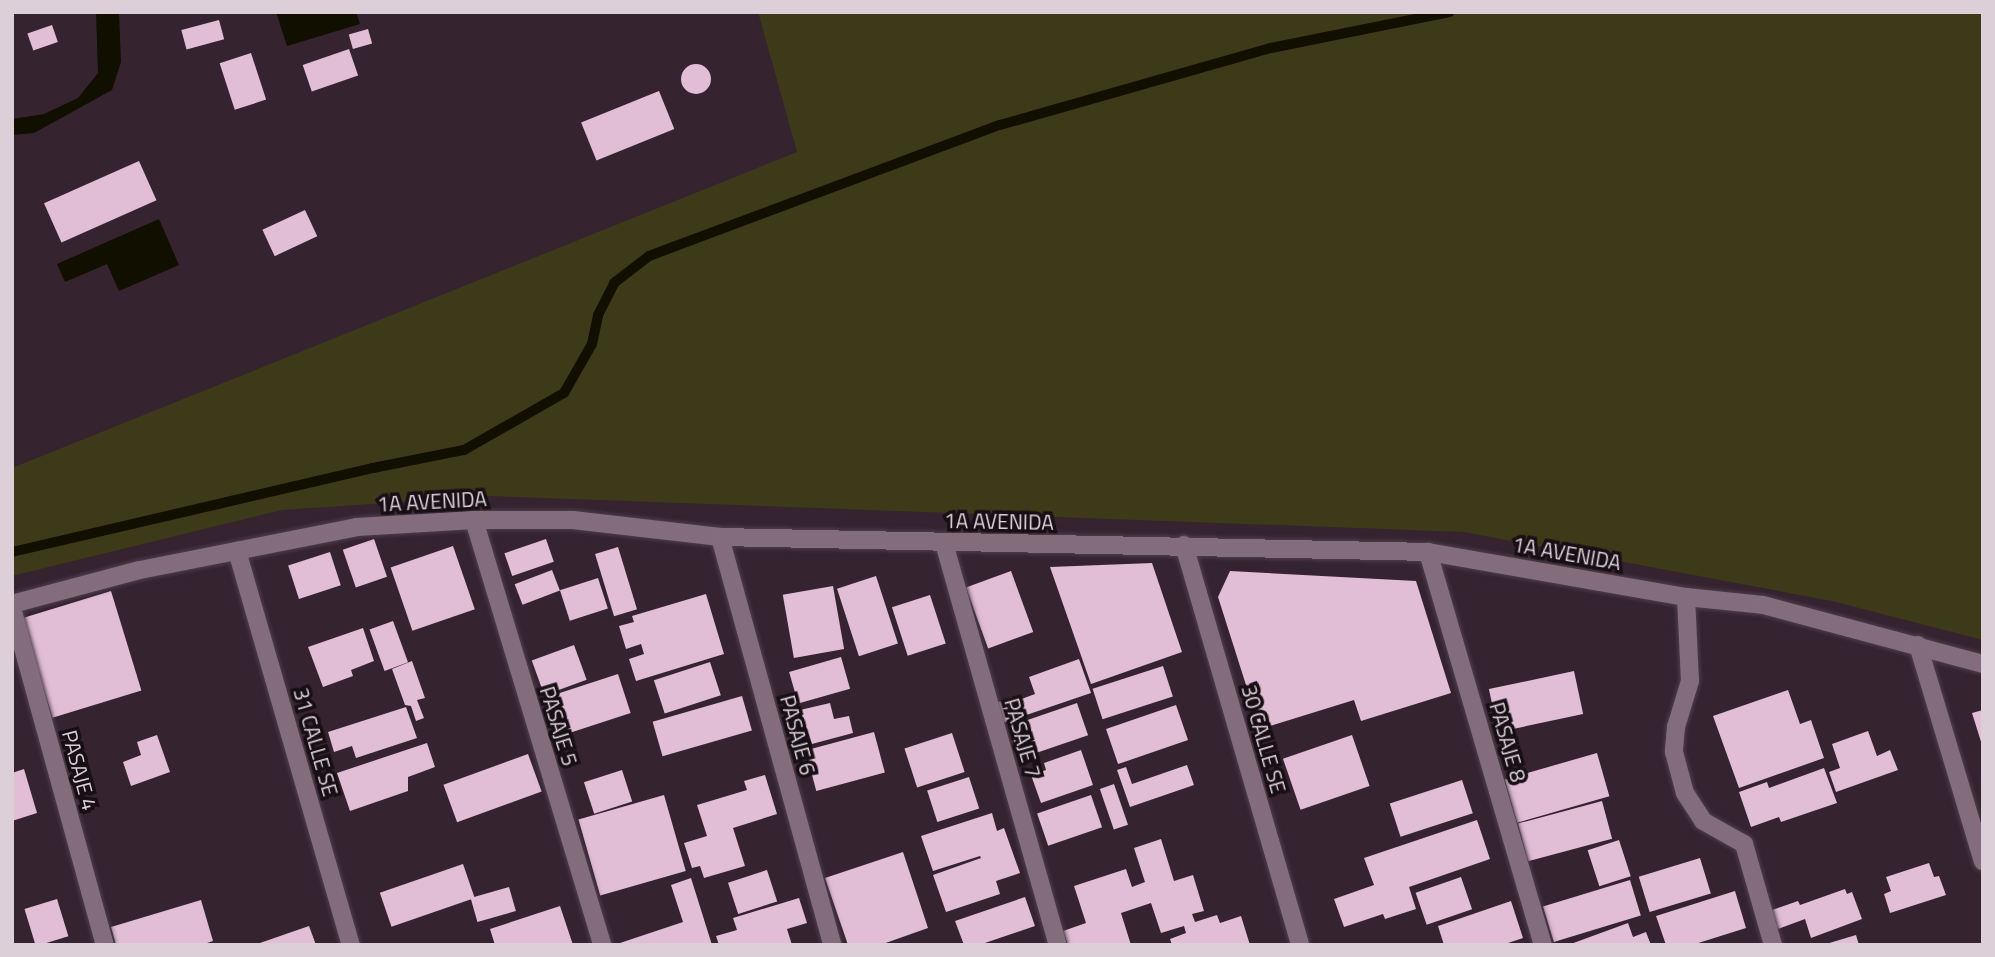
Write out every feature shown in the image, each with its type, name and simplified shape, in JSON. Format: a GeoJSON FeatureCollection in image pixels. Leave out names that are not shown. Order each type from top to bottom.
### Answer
{"type":"FeatureCollection","features":[{"type":"Feature","properties":{"kind":"street","name":"1A AVENIDA"},"geometry":{"type":"LineString","coordinates":[[12,606],[140,570],[357,527],[474,520],[573,520],[720,537],[1428,552],[1686,597],[1763,605],[1983,664]]}},
{"type":"Feature","properties":{"kind":"street","name":"PASAJE 5"},"geometry":{"type":"LineString","coordinates":[[474,520],[602,945]]}},
{"type":"Feature","properties":{"kind":"street","name":"PASAJE 6"},"geometry":{"type":"LineString","coordinates":[[720,537],[832,945]]}},
{"type":"Feature","properties":{"kind":"street","name":"PASAJE 7"},"geometry":{"type":"LineString","coordinates":[[944,543],[1058,945]]}},
{"type":"Feature","properties":{"kind":"street","name":"30 CALLE SE"},"geometry":{"type":"LineString","coordinates":[[1184,545],[1300,945]]}},
{"type":"Feature","properties":{"kind":"street","name":"31 CALLE SE"},"geometry":{"type":"LineString","coordinates":[[237,551],[351,945]]}},
{"type":"Feature","properties":{"kind":"street","name":"PASAJE 8"},"geometry":{"type":"LineString","coordinates":[[1428,552],[1543,945]]}},
{"type":"Feature","properties":{"kind":"street"},"geometry":{"type":"LineString","coordinates":[[1686,597],[1690,681],[1676,727],[1674,752],[1685,793],[1703,821],[1744,844],[1773,945]]}},
{"type":"Feature","properties":{"kind":"street","name":"PASAJE 4"},"geometry":{"type":"LineString","coordinates":[[12,606],[105,945]]}},
{"type":"Feature","properties":{"kind":"street"},"geometry":{"type":"LineString","coordinates":[[1918,645],[1983,861]]}},
{"type":"Feature","properties":{"kind":"shaded area"},"geometry":{"type":"Polygon","coordinates":[[[96,12],[119,12],[121,62],[112,90],[34,133],[12,135],[12,119],[44,114],[78,98],[98,73],[96,12]]]}},
{"type":"Feature","properties":{"kind":"shaded area"},"geometry":{"type":"Polygon","coordinates":[[[276,12],[356,12],[360,24],[287,46],[276,12]]]}},
{"type":"Feature","properties":{"kind":"shaded area"},"geometry":{"type":"Polygon","coordinates":[[[758,12],[1983,12],[1983,640],[1832,601],[1464,532],[491,496],[282,510],[12,576],[12,468],[797,152],[758,12]]]}},
{"type":"Feature","properties":{"kind":"shaded area"},"geometry":{"type":"Polygon","coordinates":[[[159,219],[179,265],[119,291],[107,264],[65,282],[57,264],[159,219]]]}},
{"type":"Feature","properties":{"kind":"building"},"geometry":{"type":"Polygon","coordinates":[[[219,20],[224,39],[187,49],[181,30],[219,20]]]}},
{"type":"Feature","properties":{"kind":"building"},"geometry":{"type":"Polygon","coordinates":[[[52,25],[58,42],[33,50],[27,33],[52,25]]]}},
{"type":"Feature","properties":{"kind":"building"},"geometry":{"type":"Polygon","coordinates":[[[368,29],[372,43],[353,49],[349,35],[368,29]]]}},
{"type":"Feature","properties":{"kind":"building"},"geometry":{"type":"Polygon","coordinates":[[[349,49],[358,75],[312,91],[303,65],[349,49]]]}},
{"type":"Feature","properties":{"kind":"building"},"geometry":{"type":"Polygon","coordinates":[[[251,53],[266,100],[235,110],[220,63],[251,53]]]}},
{"type":"Feature","properties":{"kind":"building"},"geometry":{"type":"Polygon","coordinates":[[[696,64],[707,68],[711,79],[707,90],[696,94],[685,90],[681,79],[685,68],[696,64]]]}},
{"type":"Feature","properties":{"kind":"building"},"geometry":{"type":"Polygon","coordinates":[[[659,91],[674,129],[596,160],[581,122],[659,91]]]}},
{"type":"Feature","properties":{"kind":"building"},"geometry":{"type":"Polygon","coordinates":[[[139,161],[156,200],[61,243],[44,203],[139,161]]]}},
{"type":"Feature","properties":{"kind":"building"},"geometry":{"type":"Polygon","coordinates":[[[305,210],[317,236],[275,256],[262,230],[305,210]]]}},
{"type":"Feature","properties":{"kind":"building"},"geometry":{"type":"Polygon","coordinates":[[[374,539],[387,577],[356,588],[343,550],[374,539]]]}},
{"type":"Feature","properties":{"kind":"building"},"geometry":{"type":"Polygon","coordinates":[[[546,539],[554,562],[512,576],[504,553],[546,539]]]}},
{"type":"Feature","properties":{"kind":"building"},"geometry":{"type":"Polygon","coordinates":[[[453,546],[475,609],[412,631],[391,567],[453,546]]]}},
{"type":"Feature","properties":{"kind":"building"},"geometry":{"type":"Polygon","coordinates":[[[618,547],[637,609],[614,616],[595,554],[618,547]]]}},
{"type":"Feature","properties":{"kind":"building"},"geometry":{"type":"Polygon","coordinates":[[[330,552],[341,585],[299,599],[288,566],[330,552]]]}},
{"type":"Feature","properties":{"kind":"building"},"geometry":{"type":"Polygon","coordinates":[[[1152,563],[1182,652],[1091,684],[1050,567],[1152,563]]]}},
{"type":"Feature","properties":{"kind":"building"},"geometry":{"type":"Polygon","coordinates":[[[552,570],[560,591],[523,605],[515,584],[552,570]]]}},
{"type":"Feature","properties":{"kind":"building"},"geometry":{"type":"Polygon","coordinates":[[[1011,571],[1033,632],[988,648],[966,587],[1011,571]]]}},
{"type":"Feature","properties":{"kind":"building"},"geometry":{"type":"Polygon","coordinates":[[[1230,571],[1416,581],[1451,693],[1361,721],[1354,700],[1260,729],[1218,597],[1230,571]]]}},
{"type":"Feature","properties":{"kind":"building"},"geometry":{"type":"Polygon","coordinates":[[[876,576],[898,644],[859,656],[837,589],[876,576]]]}},
{"type":"Feature","properties":{"kind":"building"},"geometry":{"type":"Polygon","coordinates":[[[598,578],[608,608],[570,621],[560,590],[598,578]]]}},
{"type":"Feature","properties":{"kind":"building"},"geometry":{"type":"Polygon","coordinates":[[[833,586],[844,649],[794,658],[783,595],[833,586]]]}},
{"type":"Feature","properties":{"kind":"building"},"geometry":{"type":"Polygon","coordinates":[[[111,591],[141,690],[52,718],[22,618],[111,591]]]}},
{"type":"Feature","properties":{"kind":"building"},"geometry":{"type":"Polygon","coordinates":[[[706,594],[724,654],[636,681],[629,659],[644,654],[641,644],[626,649],[619,626],[634,622],[632,616],[706,594]]]}},
{"type":"Feature","properties":{"kind":"building"},"geometry":{"type":"Polygon","coordinates":[[[930,595],[946,644],[908,656],[892,607],[930,595]]]}},
{"type":"Feature","properties":{"kind":"building"},"geometry":{"type":"Polygon","coordinates":[[[393,621],[408,662],[385,671],[370,630],[393,621]]]}},
{"type":"Feature","properties":{"kind":"building"},"geometry":{"type":"Polygon","coordinates":[[[363,628],[374,661],[351,670],[353,676],[323,687],[308,647],[363,628]]]}},
{"type":"Feature","properties":{"kind":"building"},"geometry":{"type":"Polygon","coordinates":[[[574,645],[587,680],[544,695],[532,660],[574,645]]]}},
{"type":"Feature","properties":{"kind":"building"},"geometry":{"type":"Polygon","coordinates":[[[841,657],[850,689],[798,704],[789,672],[841,657]]]}},
{"type":"Feature","properties":{"kind":"building"},"geometry":{"type":"Polygon","coordinates":[[[1079,659],[1091,693],[1003,723],[996,703],[1012,697],[1013,702],[1035,694],[1029,677],[1079,659]]]}},
{"type":"Feature","properties":{"kind":"building"},"geometry":{"type":"Polygon","coordinates":[[[412,661],[425,698],[417,700],[424,718],[416,721],[411,706],[405,705],[392,669],[412,661]]]}},
{"type":"Feature","properties":{"kind":"building"},"geometry":{"type":"Polygon","coordinates":[[[710,662],[721,695],[665,714],[654,680],[710,662]]]}},
{"type":"Feature","properties":{"kind":"building"},"geometry":{"type":"Polygon","coordinates":[[[1163,666],[1173,696],[1103,719],[1093,689],[1163,666]]]}},
{"type":"Feature","properties":{"kind":"building"},"geometry":{"type":"Polygon","coordinates":[[[1574,671],[1583,714],[1498,732],[1489,689],[1574,671]]]}},
{"type":"Feature","properties":{"kind":"building"},"geometry":{"type":"Polygon","coordinates":[[[618,674],[631,713],[556,737],[543,698],[618,674]]]}},
{"type":"Feature","properties":{"kind":"building"},"geometry":{"type":"Polygon","coordinates":[[[1788,690],[1800,724],[1811,720],[1824,758],[1739,788],[1713,716],[1788,690]]]}},
{"type":"Feature","properties":{"kind":"building"},"geometry":{"type":"Polygon","coordinates":[[[742,696],[752,731],[663,756],[653,722],[742,696]]]}},
{"type":"Feature","properties":{"kind":"building"},"geometry":{"type":"Polygon","coordinates":[[[830,703],[834,719],[849,716],[853,733],[812,744],[800,710],[830,703]]]}},
{"type":"Feature","properties":{"kind":"building"},"geometry":{"type":"Polygon","coordinates":[[[1077,703],[1088,735],[1020,759],[1009,726],[1077,703]]]}},
{"type":"Feature","properties":{"kind":"building"},"geometry":{"type":"Polygon","coordinates":[[[1176,705],[1188,740],[1118,764],[1106,729],[1176,705]]]}},
{"type":"Feature","properties":{"kind":"building"},"geometry":{"type":"Polygon","coordinates":[[[406,707],[417,738],[356,758],[352,746],[334,752],[328,732],[406,707]]]}},
{"type":"Feature","properties":{"kind":"building"},"geometry":{"type":"Polygon","coordinates":[[[1983,710],[1983,744],[1982,745],[1972,713],[1983,710]]]}},
{"type":"Feature","properties":{"kind":"building"},"geometry":{"type":"Polygon","coordinates":[[[1868,731],[1877,756],[1890,750],[1898,770],[1836,792],[1829,772],[1840,768],[1832,744],[1868,731]]]}},
{"type":"Feature","properties":{"kind":"building"},"geometry":{"type":"Polygon","coordinates":[[[874,732],[885,773],[816,791],[805,750],[874,732]]]}},
{"type":"Feature","properties":{"kind":"building"},"geometry":{"type":"Polygon","coordinates":[[[952,733],[965,772],[917,787],[904,748],[952,733]]]}},
{"type":"Feature","properties":{"kind":"building"},"geometry":{"type":"Polygon","coordinates":[[[157,735],[170,772],[131,786],[123,762],[141,755],[137,742],[157,735]]]}},
{"type":"Feature","properties":{"kind":"building"},"geometry":{"type":"Polygon","coordinates":[[[1352,735],[1370,786],[1301,810],[1283,759],[1352,735]]]}},
{"type":"Feature","properties":{"kind":"building"},"geometry":{"type":"Polygon","coordinates":[[[427,743],[435,767],[408,777],[408,791],[350,811],[337,773],[427,743]]]}},
{"type":"Feature","properties":{"kind":"building"},"geometry":{"type":"Polygon","coordinates":[[[1081,750],[1093,785],[1041,803],[1031,775],[1046,770],[1044,763],[1081,750]]]}},
{"type":"Feature","properties":{"kind":"building"},"geometry":{"type":"Polygon","coordinates":[[[1597,753],[1609,796],[1517,823],[1505,779],[1597,753]]]}},
{"type":"Feature","properties":{"kind":"building"},"geometry":{"type":"Polygon","coordinates":[[[528,754],[542,792],[457,822],[443,785],[528,754]]]}},
{"type":"Feature","properties":{"kind":"building"},"geometry":{"type":"Polygon","coordinates":[[[1187,765],[1194,785],[1130,807],[1117,770],[1126,767],[1132,784],[1187,765]]]}},
{"type":"Feature","properties":{"kind":"building"},"geometry":{"type":"Polygon","coordinates":[[[1824,768],[1837,803],[1781,822],[1779,817],[1751,827],[1739,792],[1767,782],[1769,788],[1824,768]]]}},
{"type":"Feature","properties":{"kind":"building"},"geometry":{"type":"Polygon","coordinates":[[[24,769],[37,813],[12,821],[12,773],[24,769]]]}},
{"type":"Feature","properties":{"kind":"building"},"geometry":{"type":"Polygon","coordinates":[[[622,770],[632,801],[594,814],[584,782],[622,770]]]}},
{"type":"Feature","properties":{"kind":"building"},"geometry":{"type":"Polygon","coordinates":[[[765,775],[777,814],[733,828],[745,866],[704,878],[700,866],[692,868],[684,843],[707,836],[697,805],[747,790],[744,781],[765,775]]]}},
{"type":"Feature","properties":{"kind":"building"},"geometry":{"type":"Polygon","coordinates":[[[969,777],[979,808],[937,822],[927,791],[969,777]]]}},
{"type":"Feature","properties":{"kind":"building"},"geometry":{"type":"Polygon","coordinates":[[[1462,780],[1473,813],[1401,837],[1390,803],[1462,780]]]}},
{"type":"Feature","properties":{"kind":"building"},"geometry":{"type":"Polygon","coordinates":[[[1114,784],[1128,825],[1114,830],[1100,789],[1114,784]]]}},
{"type":"Feature","properties":{"kind":"building"},"geometry":{"type":"Polygon","coordinates":[[[664,795],[686,871],[600,895],[578,820],[664,795]]]}},
{"type":"Feature","properties":{"kind":"building"},"geometry":{"type":"Polygon","coordinates":[[[1091,795],[1102,827],[1048,846],[1037,814],[1091,795]]]}},
{"type":"Feature","properties":{"kind":"building"},"geometry":{"type":"Polygon","coordinates":[[[1602,801],[1612,839],[1528,861],[1518,824],[1602,801]]]}},
{"type":"Feature","properties":{"kind":"building"},"geometry":{"type":"Polygon","coordinates":[[[992,813],[997,831],[1004,828],[1020,873],[996,881],[1000,894],[946,912],[933,875],[981,858],[980,856],[933,871],[921,836],[992,813]]]}},
{"type":"Feature","properties":{"kind":"building"},"geometry":{"type":"Polygon","coordinates":[[[1477,820],[1490,859],[1409,887],[1416,909],[1385,919],[1383,914],[1344,927],[1334,899],[1374,885],[1364,858],[1477,820]]]}},
{"type":"Feature","properties":{"kind":"building"},"geometry":{"type":"Polygon","coordinates":[[[1161,839],[1174,881],[1193,875],[1204,911],[1192,914],[1195,922],[1217,915],[1220,923],[1241,916],[1250,945],[1172,945],[1170,939],[1186,933],[1184,926],[1161,933],[1151,903],[1121,913],[1131,945],[1068,945],[1063,931],[1086,923],[1074,886],[1126,869],[1132,887],[1145,882],[1134,848],[1161,839]]]}},
{"type":"Feature","properties":{"kind":"building"},"geometry":{"type":"Polygon","coordinates":[[[1619,840],[1631,876],[1599,886],[1588,850],[1619,840]]]}},
{"type":"Feature","properties":{"kind":"building"},"geometry":{"type":"Polygon","coordinates":[[[903,852],[928,928],[880,945],[848,945],[825,878],[903,852]]]}},
{"type":"Feature","properties":{"kind":"building"},"geometry":{"type":"Polygon","coordinates":[[[1700,858],[1711,893],[1650,912],[1639,877],[1700,858]]]}},
{"type":"Feature","properties":{"kind":"building"},"geometry":{"type":"Polygon","coordinates":[[[1929,863],[1934,877],[1939,876],[1946,895],[1890,913],[1884,894],[1891,891],[1886,877],[1929,863]]]}},
{"type":"Feature","properties":{"kind":"building"},"geometry":{"type":"Polygon","coordinates":[[[463,864],[475,898],[392,927],[380,893],[463,864]]]}},
{"type":"Feature","properties":{"kind":"building"},"geometry":{"type":"Polygon","coordinates":[[[767,870],[777,901],[738,914],[728,883],[767,870]]]}},
{"type":"Feature","properties":{"kind":"building"},"geometry":{"type":"Polygon","coordinates":[[[1461,877],[1472,909],[1427,925],[1416,893],[1461,877]]]}},
{"type":"Feature","properties":{"kind":"building"},"geometry":{"type":"Polygon","coordinates":[[[691,878],[712,945],[614,945],[683,922],[671,885],[691,878]]]}},
{"type":"Feature","properties":{"kind":"building"},"geometry":{"type":"Polygon","coordinates":[[[1630,880],[1641,915],[1554,942],[1543,907],[1630,880]]]}},
{"type":"Feature","properties":{"kind":"building"},"geometry":{"type":"Polygon","coordinates":[[[509,887],[516,911],[477,922],[471,898],[509,887]]]}},
{"type":"Feature","properties":{"kind":"building"},"geometry":{"type":"Polygon","coordinates":[[[1845,889],[1847,894],[1852,892],[1862,919],[1811,938],[1805,919],[1778,929],[1772,910],[1798,901],[1800,905],[1845,889]]]}},
{"type":"Feature","properties":{"kind":"building"},"geometry":{"type":"Polygon","coordinates":[[[1735,891],[1746,928],[1692,945],[1666,945],[1656,916],[1735,891]]]}},
{"type":"Feature","properties":{"kind":"building"},"geometry":{"type":"Polygon","coordinates":[[[1025,897],[1035,926],[979,945],[964,945],[955,921],[1025,897]]]}},
{"type":"Feature","properties":{"kind":"building"},"geometry":{"type":"Polygon","coordinates":[[[799,898],[807,923],[787,929],[792,945],[719,945],[716,936],[737,930],[733,918],[799,898]]]}},
{"type":"Feature","properties":{"kind":"building"},"geometry":{"type":"Polygon","coordinates":[[[57,899],[68,936],[36,945],[24,909],[57,899]]]}},
{"type":"Feature","properties":{"kind":"building"},"geometry":{"type":"Polygon","coordinates":[[[201,900],[213,941],[201,945],[116,945],[111,927],[201,900]]]}},
{"type":"Feature","properties":{"kind":"building"},"geometry":{"type":"Polygon","coordinates":[[[1511,901],[1523,938],[1502,945],[1444,945],[1438,926],[1511,901]]]}},
{"type":"Feature","properties":{"kind":"building"},"geometry":{"type":"Polygon","coordinates":[[[560,906],[573,945],[495,945],[490,929],[560,906]]]}},
{"type":"Feature","properties":{"kind":"building"},"geometry":{"type":"Polygon","coordinates":[[[1628,923],[1633,937],[1646,932],[1651,945],[1568,945],[1628,923]]]}},
{"type":"Feature","properties":{"kind":"building"},"geometry":{"type":"Polygon","coordinates":[[[309,926],[316,945],[257,945],[257,944],[309,926]]]}},
{"type":"Feature","properties":{"kind":"building"},"geometry":{"type":"Polygon","coordinates":[[[1856,935],[1859,945],[1826,945],[1826,944],[1856,935]]]}},
{"type":"Feature","properties":{"kind":"waterway"},"geometry":{"type":"LineString","coordinates":[[12,552],[373,468],[464,450],[564,393],[592,344],[598,315],[614,283],[649,256],[1000,125],[1271,48],[1449,12]]}}]}
